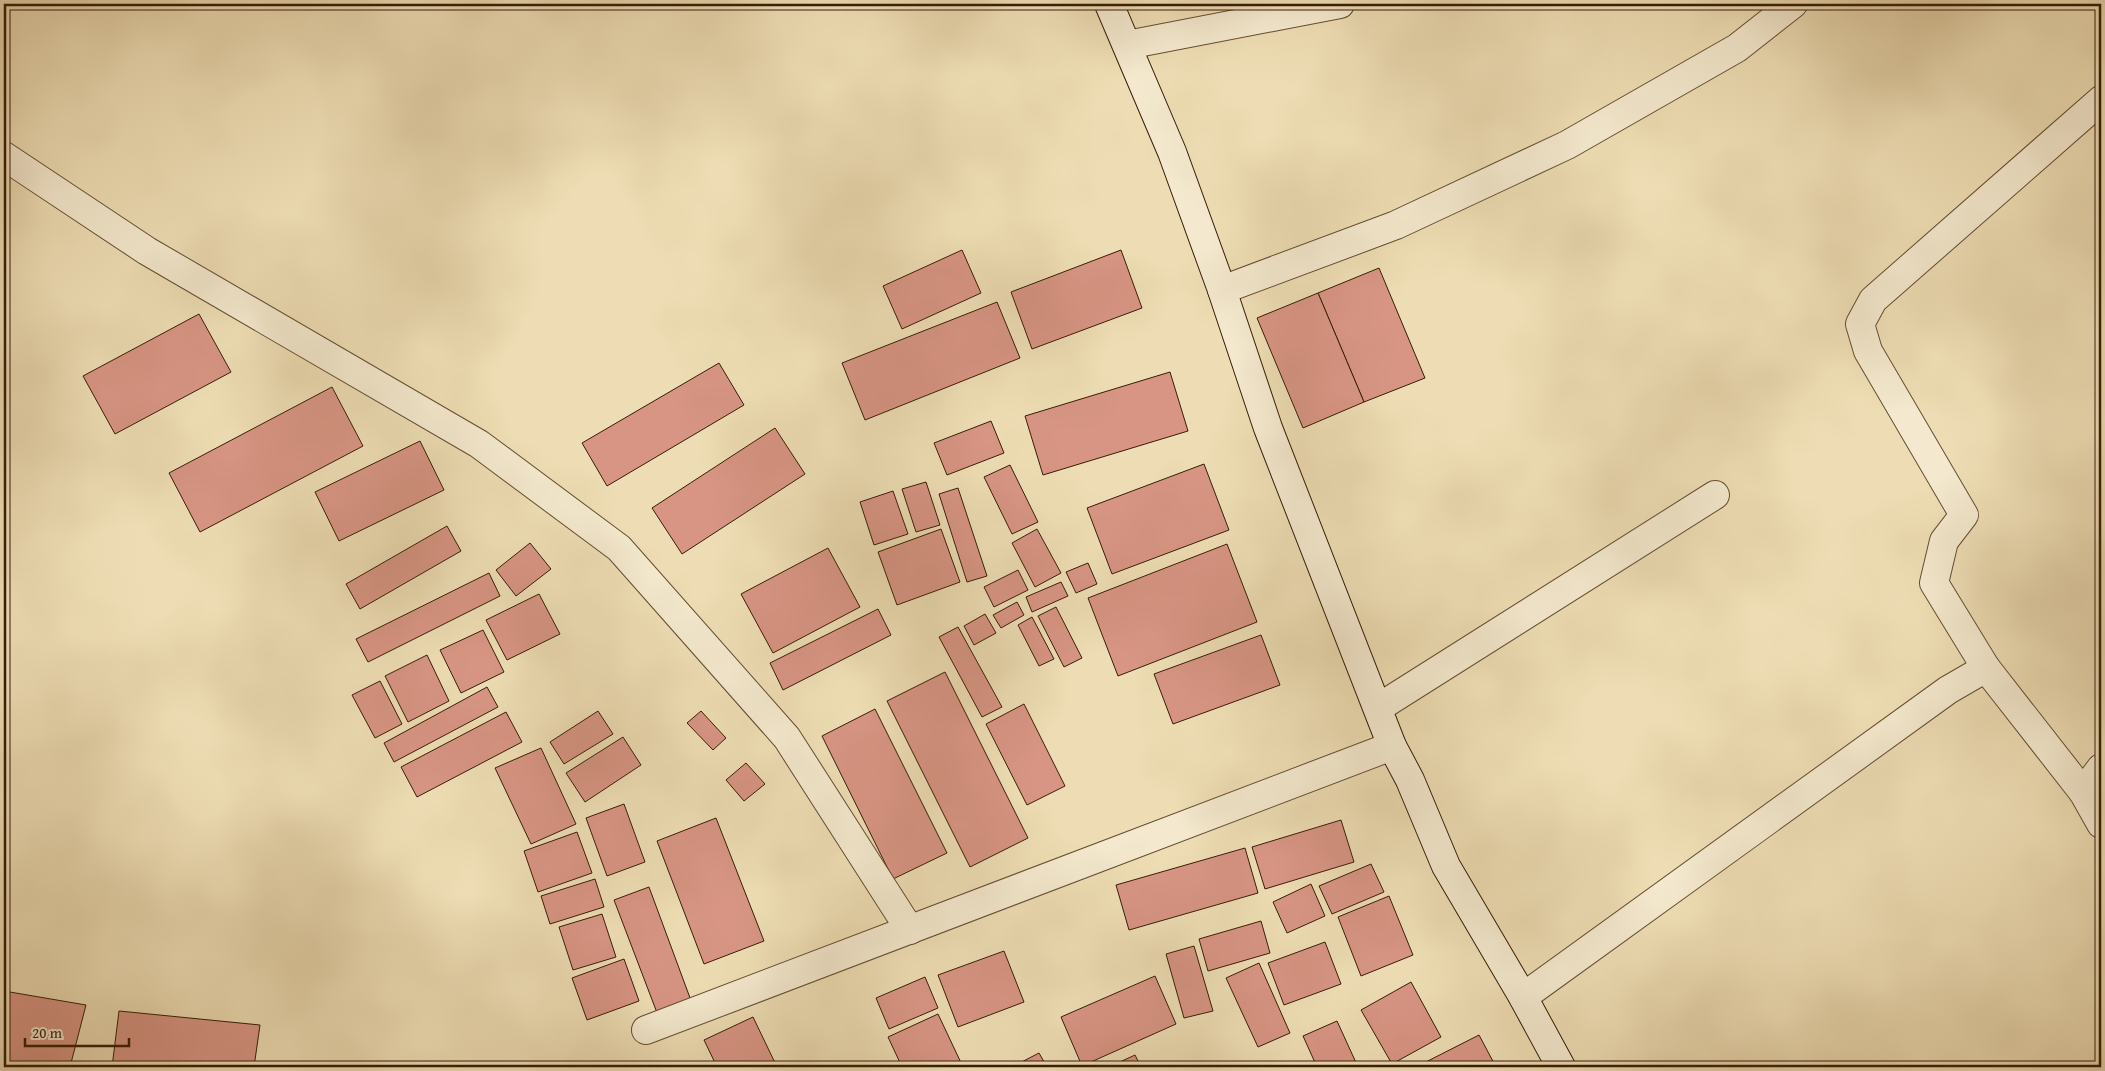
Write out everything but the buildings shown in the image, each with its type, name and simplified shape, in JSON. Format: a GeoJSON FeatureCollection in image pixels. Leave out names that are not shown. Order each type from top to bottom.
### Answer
{"type":"FeatureCollection","features":[{"type":"Feature","properties":{"kind":"street"},"geometry":{"type":"LineString","coordinates":[[1109,4],[1172,152],[1222,290],[1268,428],[1392,746],[1410,780],[1446,866],[1523,997],[1561,1067]]}},
{"type":"Feature","properties":{"kind":"street"},"geometry":{"type":"LineString","coordinates":[[1126,45],[1340,4]]}},
{"type":"Feature","properties":{"kind":"street"},"geometry":{"type":"LineString","coordinates":[[1222,290],[1396,225],[1567,145],[1737,48],[1793,4]]}},
{"type":"Feature","properties":{"kind":"street"},"geometry":{"type":"LineString","coordinates":[[2101,100],[1873,300],[1860,324],[1868,351],[1964,515],[1944,541],[1934,583],[1986,668],[2083,792],[2101,824]]}},
{"type":"Feature","properties":{"kind":"street"},"geometry":{"type":"LineString","coordinates":[[4,156],[146,251],[480,444],[620,548],[786,738],[910,930]]}},
{"type":"Feature","properties":{"kind":"street"},"geometry":{"type":"LineString","coordinates":[[1378,708],[1715,494]]}},
{"type":"Feature","properties":{"kind":"street"},"geometry":{"type":"LineString","coordinates":[[1523,997],[1948,690],[1986,668]]}},
{"type":"Feature","properties":{"kind":"street"},"geometry":{"type":"LineString","coordinates":[[646,1030],[1392,746]]}},
{"type":"Feature","properties":{"kind":"street"},"geometry":{"type":"LineString","coordinates":[[2083,792],[2101,768]]}}]}
